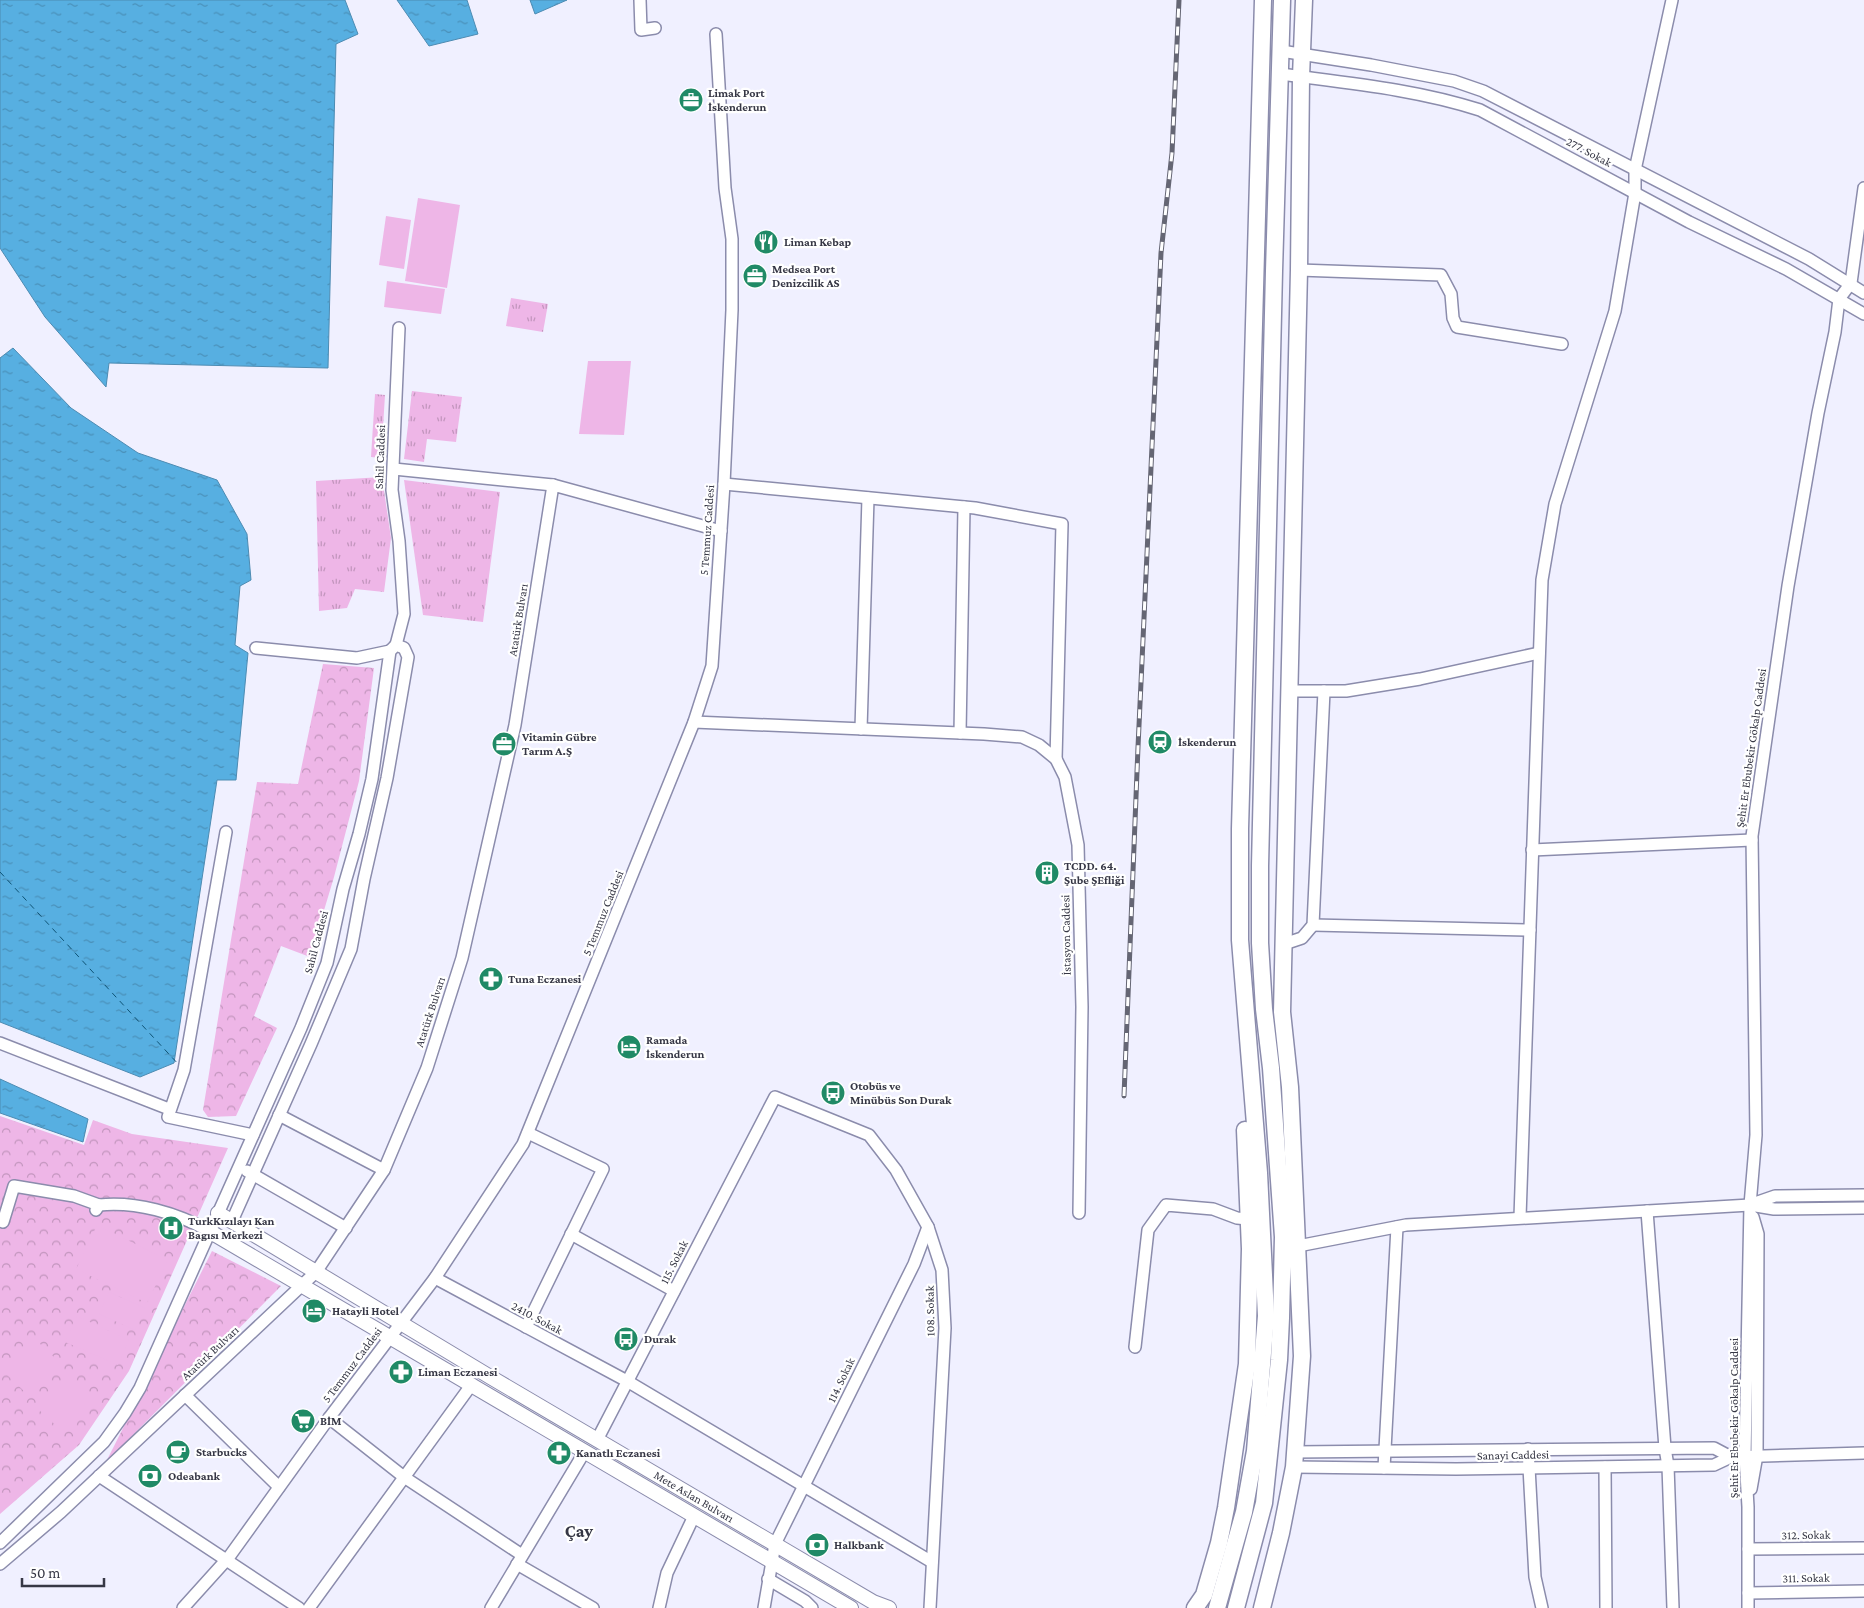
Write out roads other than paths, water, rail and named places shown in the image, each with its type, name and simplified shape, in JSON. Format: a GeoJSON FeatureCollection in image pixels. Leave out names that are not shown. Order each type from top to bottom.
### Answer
{"type":"FeatureCollection","features":[{"type":"Feature","properties":{"kind":"highway"},"geometry":{"type":"LineString","coordinates":[[1217,1608],[1244,1512],[1254,1451],[1266,1316],[1259,1173],[1240,940],[1240,829],[1263,0]]}},
{"type":"Feature","properties":{"kind":"highway"},"geometry":{"type":"LineString","coordinates":[[1236,1608],[1264,1503],[1279,1360],[1281,1318],[1283,1237],[1260,943],[1260,846],[1282,0]]}},
{"type":"Feature","properties":{"kind":"highway"},"geometry":{"type":"LineString","coordinates":[[1262,1608],[1281,1533],[1294,1460],[1302,1356],[1290,1087],[1282,1012],[1304,0]]}},
{"type":"Feature","properties":{"kind":"highway"},"geometry":{"type":"LineString","coordinates":[[1197,1604],[1219,1543],[1226,1508],[1246,1364],[1250,1249],[1244,1109],[1247,1025]]}},
{"type":"Feature","properties":{"kind":"main road","name":"Mete Aslan Bulvarı"},"geometry":{"type":"LineString","coordinates":[[218,1213],[596,1440],[873,1602],[889,1608]]}},
{"type":"Feature","properties":{"kind":"main road","name":"Mete Aslan Bulvarı"},"geometry":{"type":"LineString","coordinates":[[209,1231],[851,1608]]}},
{"type":"Feature","properties":{"kind":"street"},"geometry":{"type":"LineString","coordinates":[[640,0],[641,30],[656,28]]}},
{"type":"Feature","properties":{"kind":"street"},"geometry":{"type":"LineString","coordinates":[[1520,1217],[1542,580],[1555,504],[1616,311],[1636,193],[1635,170],[1672,0]]}},
{"type":"Feature","properties":{"kind":"street","name":"5 Temmuz Caddesi"},"geometry":{"type":"LineString","coordinates":[[183,1608],[226,1560],[435,1278],[523,1144],[694,722],[712,666],[724,484],[732,310],[732,239],[725,188],[716,34]]}},
{"type":"Feature","properties":{"kind":"street","name":"277. Sokak"},"geometry":{"type":"LineString","coordinates":[[1281,51],[1454,82],[1483,91],[1809,259],[1851,283],[1864,293]]}},
{"type":"Feature","properties":{"kind":"street","name":"277. Sokak"},"geometry":{"type":"LineString","coordinates":[[1280,74],[1407,91],[1446,99],[1480,110],[1690,222],[1786,269],[1864,314]]}},
{"type":"Feature","properties":{"kind":"street"},"geometry":{"type":"LineString","coordinates":[[1839,300],[1851,283],[1864,188]]}},
{"type":"Feature","properties":{"kind":"street"},"geometry":{"type":"LineString","coordinates":[[1299,270],[1441,275],[1451,294],[1453,318],[1457,327],[1562,344]]}},
{"type":"Feature","properties":{"kind":"street","name":"Şehit Er Ebubekir Gökalp Caddesi"},"geometry":{"type":"LineString","coordinates":[[1748,1507],[1745,1456],[1750,1205],[1756,1135],[1752,840],[1788,586],[1818,413],[1835,332],[1839,300]]}},
{"type":"Feature","properties":{"kind":"street","name":"Sahil Caddesi"},"geometry":{"type":"LineString","coordinates":[[209,1231],[301,1028],[327,963],[372,779],[393,648],[404,614],[399,541],[392,490],[399,328]]}},
{"type":"Feature","properties":{"kind":"street"},"geometry":{"type":"LineString","coordinates":[[394,469],[553,485],[721,531]]}},
{"type":"Feature","properties":{"kind":"street"},"geometry":{"type":"LineString","coordinates":[[724,484],[964,507],[1062,524],[1056,759]]}},
{"type":"Feature","properties":{"kind":"street","name":"Atatürk Bulvarı"},"geometry":{"type":"LineString","coordinates":[[0,1564],[61,1512],[316,1272],[384,1170],[427,1068],[462,958],[516,725],[553,485]]}},
{"type":"Feature","properties":{"kind":"street"},"geometry":{"type":"LineString","coordinates":[[861,729],[868,498]]}},
{"type":"Feature","properties":{"kind":"street"},"geometry":{"type":"LineString","coordinates":[[960,733],[964,507]]}},
{"type":"Feature","properties":{"kind":"street"},"geometry":{"type":"LineString","coordinates":[[232,1221],[351,949],[364,879],[388,778],[408,657],[404,648],[393,648],[357,658],[256,648]]}},
{"type":"Feature","properties":{"kind":"street"},"geometry":{"type":"LineString","coordinates":[[1289,690],[1346,691],[1420,679],[1539,653]]}},
{"type":"Feature","properties":{"kind":"street"},"geometry":{"type":"LineString","coordinates":[[1284,944],[1302,938],[1313,924],[1324,691]]}},
{"type":"Feature","properties":{"kind":"street","name":"İstasyon Caddesi"},"geometry":{"type":"LineString","coordinates":[[694,722],[1022,737],[1039,745],[1056,759],[1065,777],[1078,845],[1082,1007],[1079,1213]]}},
{"type":"Feature","properties":{"kind":"street"},"geometry":{"type":"LineString","coordinates":[[226,832],[184,1070],[168,1117],[253,1135]]}},
{"type":"Feature","properties":{"kind":"street"},"geometry":{"type":"LineString","coordinates":[[1532,850],[1752,840]]}},
{"type":"Feature","properties":{"kind":"street"},"geometry":{"type":"LineString","coordinates":[[1313,924],[1530,930]]}},
{"type":"Feature","properties":{"kind":"street"},"geometry":{"type":"LineString","coordinates":[[0,1043],[170,1109]]}},
{"type":"Feature","properties":{"kind":"street","name":"108. Sokak"},"geometry":{"type":"LineString","coordinates":[[775,1097],[868,1135],[896,1170],[928,1227],[942,1270],[945,1328],[930,1608]]}},
{"type":"Feature","properties":{"kind":"street","name":"115. Sokak"},"geometry":{"type":"LineString","coordinates":[[596,1440],[775,1097]]}},
{"type":"Feature","properties":{"kind":"street"},"geometry":{"type":"LineString","coordinates":[[279,1116],[384,1170]]}},
{"type":"Feature","properties":{"kind":"street"},"geometry":{"type":"LineString","coordinates":[[526,1327],[604,1169],[528,1133]]}},
{"type":"Feature","properties":{"kind":"street"},"geometry":{"type":"LineString","coordinates":[[239,1166],[346,1228]]}},
{"type":"Feature","properties":{"kind":"street"},"geometry":{"type":"LineString","coordinates":[[0,1543],[104,1442],[125,1413],[140,1388],[209,1231],[195,1223],[162,1212],[118,1203],[97,1207],[74,1196],[14,1186],[3,1222]]}},
{"type":"Feature","properties":{"kind":"street"},"geometry":{"type":"LineString","coordinates":[[1750,1205],[1775,1196],[1864,1195]]}},
{"type":"Feature","properties":{"kind":"street"},"geometry":{"type":"LineString","coordinates":[[1136,1347],[1148,1230],[1166,1205],[1212,1209],[1237,1218],[1248,1219]]}},
{"type":"Feature","properties":{"kind":"street"},"geometry":{"type":"LineString","coordinates":[[1298,1246],[1397,1226],[1520,1217],[1750,1205],[1774,1209],[1864,1208]]}},
{"type":"Feature","properties":{"kind":"street","name":"Şehit Er Ebubekir Gökalp Caddesi"},"geometry":{"type":"LineString","coordinates":[[1748,1507],[1757,1455],[1758,1234],[1750,1205]]}},
{"type":"Feature","properties":{"kind":"street"},"geometry":{"type":"LineString","coordinates":[[1647,1211],[1665,1448],[1668,1466],[1673,1608]]}},
{"type":"Feature","properties":{"kind":"street"},"geometry":{"type":"LineString","coordinates":[[1384,1468],[1397,1226]]}},
{"type":"Feature","properties":{"kind":"street","name":"114. Sokak"},"geometry":{"type":"LineString","coordinates":[[764,1608],[775,1544],[914,1264],[928,1227]]}},
{"type":"Feature","properties":{"kind":"street"},"geometry":{"type":"LineString","coordinates":[[571,1234],[674,1291]]}},
{"type":"Feature","properties":{"kind":"street","name":"2410. Sokak"},"geometry":{"type":"LineString","coordinates":[[435,1278],[627,1381],[932,1562]]}},
{"type":"Feature","properties":{"kind":"street"},"geometry":{"type":"LineString","coordinates":[[309,1608],[472,1384]]}},
{"type":"Feature","properties":{"kind":"street"},"geometry":{"type":"LineString","coordinates":[[185,1395],[279,1487]]}},
{"type":"Feature","properties":{"kind":"street"},"geometry":{"type":"LineString","coordinates":[[330,1418],[404,1477],[520,1560],[592,1608]]}},
{"type":"Feature","properties":{"kind":"street","name":"Sanayi Caddesi"},"geometry":{"type":"LineString","coordinates":[[1294,1460],[1385,1450],[1714,1448],[1731,1456],[1864,1453]]}},
{"type":"Feature","properties":{"kind":"street"},"geometry":{"type":"LineString","coordinates":[[1528,1449],[1535,1577],[1542,1608]]}},
{"type":"Feature","properties":{"kind":"street"},"geometry":{"type":"LineString","coordinates":[[491,1608],[584,1450]]}},
{"type":"Feature","properties":{"kind":"street","name":"Sanayi Caddesi"},"geometry":{"type":"LineString","coordinates":[[1294,1460],[1384,1468],[1529,1468],[1714,1465],[1731,1456]]}},
{"type":"Feature","properties":{"kind":"street"},"geometry":{"type":"LineString","coordinates":[[1605,1467],[1606,1608]]}},
{"type":"Feature","properties":{"kind":"street"},"geometry":{"type":"LineString","coordinates":[[99,1476],[300,1608]]}},
{"type":"Feature","properties":{"kind":"street"},"geometry":{"type":"LineString","coordinates":[[1748,1507],[1748,1608]]}},
{"type":"Feature","properties":{"kind":"street"},"geometry":{"type":"LineString","coordinates":[[659,1608],[667,1573],[694,1516]]}},
{"type":"Feature","properties":{"kind":"street","name":"312. Sokak"},"geometry":{"type":"LineString","coordinates":[[1748,1550],[1864,1548]]}},
{"type":"Feature","properties":{"kind":"street"},"geometry":{"type":"LineString","coordinates":[[768,1579],[812,1608]]}},
{"type":"Feature","properties":{"kind":"street","name":"311. Sokak"},"geometry":{"type":"LineString","coordinates":[[1748,1593],[1864,1591]]}},
{"type":"Feature","properties":{"kind":"water"},"geometry":{"type":"Polygon","coordinates":[[[0,0],[345,0],[358,34],[336,44],[328,368],[109,363],[106,387],[45,317],[0,248],[0,0]]]}},
{"type":"Feature","properties":{"kind":"water"},"geometry":{"type":"Polygon","coordinates":[[[397,0],[467,0],[478,34],[429,46],[397,0]]]}},
{"type":"Feature","properties":{"kind":"water"},"geometry":{"type":"Polygon","coordinates":[[[530,0],[567,0],[535,14],[530,0]]]}},
{"type":"Feature","properties":{"kind":"water"},"geometry":{"type":"Polygon","coordinates":[[[13,348],[71,408],[138,453],[217,480],[247,534],[251,580],[240,586],[235,645],[248,653],[236,780],[217,780],[174,1063],[140,1077],[0,1022],[0,358],[13,348]]]}},
{"type":"Feature","properties":{"kind":"water"},"geometry":{"type":"Polygon","coordinates":[[[0,1079],[88,1119],[83,1142],[0,1113],[0,1079]]]}},
{"type":"Feature","properties":{"kind":"railway"},"geometry":{"type":"LineString","coordinates":[[1124,1096],[1161,253],[1172,153],[1179,0]]}},
{"type":"Feature","properties":{"kind":"place","name":"Limak Port İskenderun"},"geometry":{"type":"Point","coordinates":[691,100]}},
{"type":"Feature","properties":{"kind":"place","name":"Liman Kebap"},"geometry":{"type":"Point","coordinates":[766,242]}},
{"type":"Feature","properties":{"kind":"place","name":"Medsea Port Denizcilik AS"},"geometry":{"type":"Point","coordinates":[755,276]}},
{"type":"Feature","properties":{"kind":"place","name":"İskenderun"},"geometry":{"type":"Point","coordinates":[1160,742]}},
{"type":"Feature","properties":{"kind":"place","name":"Vitamin Gübre Tarım A.Ş"},"geometry":{"type":"Point","coordinates":[504,744]}},
{"type":"Feature","properties":{"kind":"place","name":"TCDD. 64. Şube ŞEfliği"},"geometry":{"type":"Point","coordinates":[1047,873]}},
{"type":"Feature","properties":{"kind":"place","name":"Tuna Eczanesi"},"geometry":{"type":"Point","coordinates":[491,979]}},
{"type":"Feature","properties":{"kind":"place","name":"Ramada İskenderun"},"geometry":{"type":"Point","coordinates":[629,1047]}},
{"type":"Feature","properties":{"kind":"place","name":"Otobüs ve Minübüs Son Durak"},"geometry":{"type":"Point","coordinates":[833,1093]}},
{"type":"Feature","properties":{"kind":"place","name":"TurkKızılayı Kan Bagısı Merkezi"},"geometry":{"type":"Point","coordinates":[171,1228]}},
{"type":"Feature","properties":{"kind":"place","name":"Hatayli Hotel"},"geometry":{"type":"Point","coordinates":[314,1311]}},
{"type":"Feature","properties":{"kind":"place","name":"Durak"},"geometry":{"type":"Point","coordinates":[626,1339]}},
{"type":"Feature","properties":{"kind":"place","name":"Liman Eczanesi"},"geometry":{"type":"Point","coordinates":[401,1372]}},
{"type":"Feature","properties":{"kind":"place","name":"BİM"},"geometry":{"type":"Point","coordinates":[303,1421]}},
{"type":"Feature","properties":{"kind":"place","name":"Starbucks"},"geometry":{"type":"Point","coordinates":[178,1452]}},
{"type":"Feature","properties":{"kind":"place","name":"Kanatlı Eczanesi"},"geometry":{"type":"Point","coordinates":[559,1453]}},
{"type":"Feature","properties":{"kind":"place","name":"Odeabank"},"geometry":{"type":"Point","coordinates":[150,1476]}},
{"type":"Feature","properties":{"kind":"place","name":"Halkbank"},"geometry":{"type":"Point","coordinates":[817,1545]}},
{"type":"Feature","properties":{"kind":"district","name":"Çay"},"geometry":{"type":"Point","coordinates":[579,1531]}}]}
